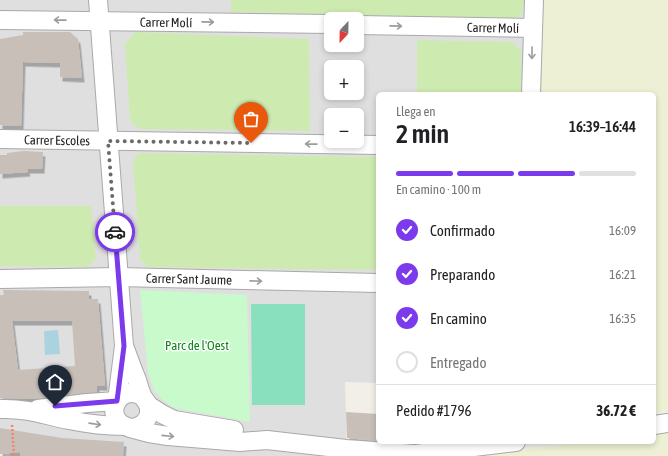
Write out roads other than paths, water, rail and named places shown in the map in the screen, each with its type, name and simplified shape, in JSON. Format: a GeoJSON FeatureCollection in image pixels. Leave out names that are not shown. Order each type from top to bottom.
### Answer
{"type":"FeatureCollection","features":[{"type":"Feature","properties":{"kind":"street"},"geometry":{"type":"LineString","coordinates":[[98,0],[124,346],[117,401],[115,406],[115,416],[117,420],[127,427],[168,436],[240,442],[267,440],[346,449],[415,454],[499,444]]}},
{"type":"Feature","properties":{"kind":"street"},"geometry":{"type":"LineString","coordinates":[[531,92],[534,0]]}},
{"type":"Feature","properties":{"kind":"street","name":"Carrer Molí"},"geometry":{"type":"LineString","coordinates":[[0,20],[324,24]]}},
{"type":"Feature","properties":{"kind":"street","name":"Carrer Molí"},"geometry":{"type":"LineString","coordinates":[[364,25],[533,28]]}},
{"type":"Feature","properties":{"kind":"street","name":"Carrer Escoles"},"geometry":{"type":"LineString","coordinates":[[0,139],[376,145]]}},
{"type":"Feature","properties":{"kind":"street","name":"Carrer Sant Jaume"},"geometry":{"type":"LineString","coordinates":[[0,279],[119,277],[376,284]]}},
{"type":"Feature","properties":{"kind":"street"},"geometry":{"type":"LineString","coordinates":[[30,410],[71,421],[105,426],[137,427],[146,421],[149,415],[145,400],[124,346]]}},
{"type":"Feature","properties":{"kind":"street"},"geometry":{"type":"LineString","coordinates":[[5,409],[30,410],[117,401],[120,397],[129,393],[134,393],[162,414],[174,420],[240,431],[267,440]]}},
{"type":"Feature","properties":{"kind":"street"},"geometry":{"type":"LineString","coordinates":[[656,425],[668,423]]}},
{"type":"Feature","properties":{"kind":"water"},"geometry":{"type":"Polygon","coordinates":[[[58,330],[60,354],[45,355],[44,331],[58,330]]]}},
{"type":"Feature","properties":{"kind":"park label","name":"Parc de l'Oest"},"geometry":{"type":"Point","coordinates":[197,345]}}]}
